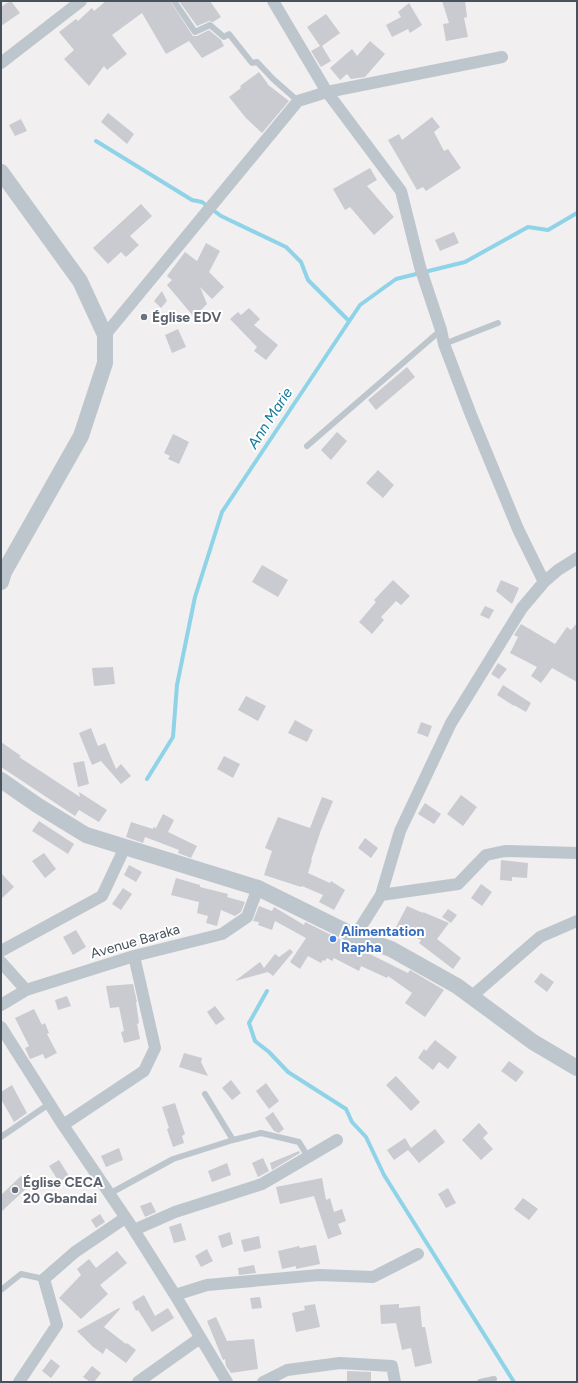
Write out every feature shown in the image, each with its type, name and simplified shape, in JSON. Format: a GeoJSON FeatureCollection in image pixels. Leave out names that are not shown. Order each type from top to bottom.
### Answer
{"type":"FeatureCollection","features":[{"type":"Feature","properties":{"kind":"street"},"geometry":{"type":"LineString","coordinates":[[1,62],[81,1]]}},
{"type":"Feature","properties":{"kind":"street"},"geometry":{"type":"LineString","coordinates":[[273,1],[327,92],[401,192],[420,267],[441,330],[444,344],[471,415],[518,529],[544,582]]}},
{"type":"Feature","properties":{"kind":"street"},"geometry":{"type":"LineString","coordinates":[[105,335],[298,101],[327,92],[502,56]]}},
{"type":"Feature","properties":{"kind":"street"},"geometry":{"type":"LineString","coordinates":[[1,172],[80,281],[105,335],[105,363],[81,436],[4,572],[1,582]]}},
{"type":"Feature","properties":{"kind":"street"},"geometry":{"type":"LineString","coordinates":[[355,936],[381,895],[400,831],[451,723],[522,608],[544,582],[558,570],[577,558]]}},
{"type":"Feature","properties":{"kind":"street"},"geometry":{"type":"LineString","coordinates":[[1,780],[37,805],[86,835],[258,888],[355,936],[392,949],[457,986],[533,1042],[577,1068]]}},
{"type":"Feature","properties":{"kind":"street"},"geometry":{"type":"LineString","coordinates":[[1,951],[102,896],[125,847]]}},
{"type":"Feature","properties":{"kind":"street"},"geometry":{"type":"LineString","coordinates":[[381,895],[458,884],[486,855],[505,851],[577,853]]}},
{"type":"Feature","properties":{"kind":"street","name":"Avenue Baraka"},"geometry":{"type":"LineString","coordinates":[[1,1005],[26,990],[134,956],[222,934],[247,918],[258,888]]}},
{"type":"Feature","properties":{"kind":"street"},"geometry":{"type":"LineString","coordinates":[[471,997],[540,937],[577,921]]}},
{"type":"Feature","properties":{"kind":"street"},"geometry":{"type":"LineString","coordinates":[[63,1125],[144,1071],[155,1048],[134,956]]}},
{"type":"Feature","properties":{"kind":"street"},"geometry":{"type":"LineString","coordinates":[[1,962],[26,990]]}},
{"type":"Feature","properties":{"kind":"street"},"geometry":{"type":"LineString","coordinates":[[1,1027],[49,1104],[134,1230],[175,1295],[226,1382]]}},
{"type":"Feature","properties":{"kind":"street"},"geometry":{"type":"LineString","coordinates":[[134,1230],[175,1212],[262,1184],[337,1140]]}},
{"type":"Feature","properties":{"kind":"street"},"geometry":{"type":"LineString","coordinates":[[19,1382],[56,1325],[44,1279],[75,1252],[126,1218]]}},
{"type":"Feature","properties":{"kind":"street"},"geometry":{"type":"LineString","coordinates":[[175,1295],[207,1285],[319,1274],[373,1277],[418,1254]]}},
{"type":"Feature","properties":{"kind":"street"},"geometry":{"type":"LineString","coordinates":[[138,1382],[200,1338]]}},
{"type":"Feature","properties":{"kind":"street"},"geometry":{"type":"LineString","coordinates":[[263,1382],[287,1370],[340,1364],[392,1366],[395,1382]]}},
{"type":"Feature","properties":{"kind":"lane"},"geometry":{"type":"LineString","coordinates":[[174,1],[195,32],[210,25],[224,37],[229,34],[252,63],[257,62],[273,79],[298,101]]}},
{"type":"Feature","properties":{"kind":"lane"},"geometry":{"type":"LineString","coordinates":[[444,344],[498,323]]}},
{"type":"Feature","properties":{"kind":"lane"},"geometry":{"type":"LineString","coordinates":[[307,446],[441,330]]}},
{"type":"Feature","properties":{"kind":"lane"},"geometry":{"type":"LineString","coordinates":[[206,1094],[233,1140]]}},
{"type":"Feature","properties":{"kind":"lane"},"geometry":{"type":"LineString","coordinates":[[1,1137],[49,1104]]}},
{"type":"Feature","properties":{"kind":"lane"},"geometry":{"type":"LineString","coordinates":[[109,1194],[173,1159],[233,1140],[261,1133],[299,1142],[308,1157]]}},
{"type":"Feature","properties":{"kind":"lane"},"geometry":{"type":"LineString","coordinates":[[1,1290],[21,1274],[44,1279]]}},
{"type":"Feature","properties":{"kind":"lane"},"geometry":{"type":"LineString","coordinates":[[480,1382],[494,1379]]}},
{"type":"Feature","properties":{"kind":"building"},"geometry":{"type":"Polygon","coordinates":[[[10,1],[20,13],[1,26],[1,7],[10,1]]]}},
{"type":"Feature","properties":{"kind":"building"},"geometry":{"type":"Polygon","coordinates":[[[106,1],[170,1],[193,36],[197,36],[209,30],[221,40],[224,46],[202,58],[189,41],[166,54],[142,13],[112,35],[127,54],[107,70],[104,66],[89,86],[64,59],[74,50],[59,32],[76,19],[78,21],[92,8],[94,11],[106,1]]]}},
{"type":"Feature","properties":{"kind":"building"},"geometry":{"type":"Polygon","coordinates":[[[179,1],[210,1],[221,17],[213,22],[209,21],[197,26],[179,1]]]}},
{"type":"Feature","properties":{"kind":"building"},"geometry":{"type":"Polygon","coordinates":[[[442,1],[465,1],[467,17],[464,18],[468,37],[446,41],[443,24],[449,23],[442,1]]]}},
{"type":"Feature","properties":{"kind":"building"},"geometry":{"type":"Polygon","coordinates":[[[409,3],[422,25],[410,33],[408,29],[392,37],[386,25],[401,17],[398,12],[409,3]]]}},
{"type":"Feature","properties":{"kind":"building"},"geometry":{"type":"Polygon","coordinates":[[[326,14],[340,33],[322,46],[331,61],[321,67],[311,51],[320,46],[307,27],[326,14]]]}},
{"type":"Feature","properties":{"kind":"building"},"geometry":{"type":"Polygon","coordinates":[[[370,41],[385,54],[365,77],[351,79],[347,74],[340,80],[330,68],[352,49],[357,56],[370,41]]]}},
{"type":"Feature","properties":{"kind":"building"},"geometry":{"type":"Polygon","coordinates":[[[259,72],[267,84],[289,101],[262,133],[246,118],[229,97],[241,88],[240,86],[259,72]]]}},
{"type":"Feature","properties":{"kind":"building"},"geometry":{"type":"Polygon","coordinates":[[[108,113],[134,134],[127,144],[101,122],[108,113]]]}},
{"type":"Feature","properties":{"kind":"building"},"geometry":{"type":"Polygon","coordinates":[[[432,117],[440,127],[434,132],[444,151],[448,149],[461,168],[426,191],[423,187],[417,190],[388,140],[399,134],[402,140],[432,117]]]}},
{"type":"Feature","properties":{"kind":"building"},"geometry":{"type":"Polygon","coordinates":[[[21,119],[27,131],[15,136],[9,125],[21,119]]]}},
{"type":"Feature","properties":{"kind":"building"},"geometry":{"type":"Polygon","coordinates":[[[370,168],[377,180],[367,186],[394,217],[374,235],[350,207],[345,210],[333,189],[370,168]]]}},
{"type":"Feature","properties":{"kind":"building"},"geometry":{"type":"Polygon","coordinates":[[[141,204],[152,216],[130,236],[139,245],[126,257],[121,252],[108,264],[93,248],[141,204]]]}},
{"type":"Feature","properties":{"kind":"building"},"geometry":{"type":"Polygon","coordinates":[[[454,232],[459,243],[440,251],[435,240],[454,232]]]}},
{"type":"Feature","properties":{"kind":"building"},"geometry":{"type":"Polygon","coordinates":[[[206,243],[220,251],[209,272],[224,287],[212,299],[200,287],[207,304],[194,317],[167,285],[172,280],[167,276],[185,252],[197,261],[206,243]]]}},
{"type":"Feature","properties":{"kind":"building"},"geometry":{"type":"Polygon","coordinates":[[[162,291],[167,301],[161,308],[154,301],[162,291]]]}},
{"type":"Feature","properties":{"kind":"building"},"geometry":{"type":"Polygon","coordinates":[[[249,308],[260,319],[254,325],[278,345],[266,360],[254,351],[257,347],[230,319],[238,312],[241,315],[249,308]]]}},
{"type":"Feature","properties":{"kind":"building"},"geometry":{"type":"Polygon","coordinates":[[[178,329],[186,347],[172,353],[165,335],[178,329]]]}},
{"type":"Feature","properties":{"kind":"building"},"geometry":{"type":"Polygon","coordinates":[[[407,367],[415,377],[376,410],[368,400],[407,367]]]}},
{"type":"Feature","properties":{"kind":"building"},"geometry":{"type":"Polygon","coordinates":[[[337,432],[347,441],[331,460],[321,450],[337,432]]]}},
{"type":"Feature","properties":{"kind":"building"},"geometry":{"type":"Polygon","coordinates":[[[173,434],[189,442],[179,464],[168,459],[170,456],[164,453],[173,434]]]}},
{"type":"Feature","properties":{"kind":"building"},"geometry":{"type":"Polygon","coordinates":[[[378,470],[394,485],[383,498],[366,483],[378,470]]]}},
{"type":"Feature","properties":{"kind":"building"},"geometry":{"type":"Polygon","coordinates":[[[262,565],[288,580],[278,597],[252,582],[262,565]]]}},
{"type":"Feature","properties":{"kind":"building"},"geometry":{"type":"Polygon","coordinates":[[[393,580],[410,596],[401,605],[396,601],[381,617],[384,620],[372,634],[359,622],[376,602],[374,600],[393,580]]]}},
{"type":"Feature","properties":{"kind":"building"},"geometry":{"type":"Polygon","coordinates":[[[501,580],[519,588],[512,604],[496,591],[501,580]]]}},
{"type":"Feature","properties":{"kind":"building"},"geometry":{"type":"Polygon","coordinates":[[[485,606],[494,610],[489,619],[480,615],[485,606]]]}},
{"type":"Feature","properties":{"kind":"building"},"geometry":{"type":"Polygon","coordinates":[[[577,623],[577,682],[552,668],[541,683],[531,676],[537,667],[510,653],[518,637],[514,635],[521,624],[555,644],[567,627],[571,630],[577,623]]]}},
{"type":"Feature","properties":{"kind":"building"},"geometry":{"type":"Polygon","coordinates":[[[498,663],[507,669],[499,679],[491,674],[498,663]]]}},
{"type":"Feature","properties":{"kind":"building"},"geometry":{"type":"Polygon","coordinates":[[[113,667],[115,684],[94,686],[92,668],[113,667]]]}},
{"type":"Feature","properties":{"kind":"building"},"geometry":{"type":"Polygon","coordinates":[[[503,685],[531,703],[526,712],[497,695],[503,685]]]}},
{"type":"Feature","properties":{"kind":"building"},"geometry":{"type":"Polygon","coordinates":[[[246,696],[266,706],[258,721],[238,710],[246,696]]]}},
{"type":"Feature","properties":{"kind":"building"},"geometry":{"type":"Polygon","coordinates":[[[295,720],[313,730],[307,742],[288,733],[295,720]]]}},
{"type":"Feature","properties":{"kind":"building"},"geometry":{"type":"Polygon","coordinates":[[[421,722],[432,726],[428,737],[417,733],[421,722]]]}},
{"type":"Feature","properties":{"kind":"building"},"geometry":{"type":"Polygon","coordinates":[[[91,728],[98,746],[105,743],[116,769],[121,764],[131,776],[121,784],[101,761],[92,765],[79,733],[91,728]]]}},
{"type":"Feature","properties":{"kind":"building"},"geometry":{"type":"Polygon","coordinates":[[[1,742],[21,756],[19,757],[80,797],[79,792],[107,810],[99,822],[79,810],[75,816],[1,767],[1,742]]]}},
{"type":"Feature","properties":{"kind":"building"},"geometry":{"type":"Polygon","coordinates":[[[224,756],[240,764],[233,778],[217,769],[224,756]]]}},
{"type":"Feature","properties":{"kind":"building"},"geometry":{"type":"Polygon","coordinates":[[[84,761],[89,784],[78,787],[73,763],[84,761]]]}},
{"type":"Feature","properties":{"kind":"building"},"geometry":{"type":"Polygon","coordinates":[[[461,795],[477,807],[463,826],[447,814],[461,795]]]}},
{"type":"Feature","properties":{"kind":"building"},"geometry":{"type":"Polygon","coordinates":[[[322,797],[333,801],[321,830],[308,873],[330,883],[331,881],[345,890],[334,910],[319,902],[323,895],[302,886],[301,887],[264,875],[272,851],[265,848],[278,817],[310,828],[322,797]]]}},
{"type":"Feature","properties":{"kind":"building"},"geometry":{"type":"Polygon","coordinates":[[[425,803],[441,814],[434,824],[418,814],[425,803]]]}},
{"type":"Feature","properties":{"kind":"building"},"geometry":{"type":"Polygon","coordinates":[[[163,814],[174,820],[168,832],[197,846],[191,858],[178,853],[179,850],[145,837],[143,843],[126,837],[131,822],[153,829],[153,827],[156,828],[163,814]]]}},
{"type":"Feature","properties":{"kind":"building"},"geometry":{"type":"Polygon","coordinates":[[[39,821],[74,844],[68,854],[32,831],[39,821]]]}},
{"type":"Feature","properties":{"kind":"building"},"geometry":{"type":"Polygon","coordinates":[[[365,838],[378,848],[371,858],[358,848],[365,838]]]}},
{"type":"Feature","properties":{"kind":"building"},"geometry":{"type":"Polygon","coordinates":[[[44,853],[56,869],[45,878],[32,861],[44,853]]]}},
{"type":"Feature","properties":{"kind":"building"},"geometry":{"type":"Polygon","coordinates":[[[501,860],[528,863],[527,878],[512,877],[512,881],[500,880],[501,860]]]}},
{"type":"Feature","properties":{"kind":"building"},"geometry":{"type":"Polygon","coordinates":[[[129,865],[142,872],[136,882],[124,875],[129,865]]]}},
{"type":"Feature","properties":{"kind":"building"},"geometry":{"type":"Polygon","coordinates":[[[1,873],[14,887],[1,899],[1,873]]]}},
{"type":"Feature","properties":{"kind":"building"},"geometry":{"type":"Polygon","coordinates":[[[176,878],[200,885],[200,887],[228,894],[227,897],[245,902],[241,912],[235,916],[221,910],[217,926],[206,923],[208,916],[197,913],[199,902],[171,895],[176,878]]]}},
{"type":"Feature","properties":{"kind":"building"},"geometry":{"type":"Polygon","coordinates":[[[481,884],[492,892],[482,906],[471,898],[481,884]]]}},
{"type":"Feature","properties":{"kind":"building"},"geometry":{"type":"Polygon","coordinates":[[[123,888],[132,894],[121,910],[112,904],[123,888]]]}},
{"type":"Feature","properties":{"kind":"building"},"geometry":{"type":"Polygon","coordinates":[[[259,906],[272,911],[274,907],[304,925],[305,922],[408,973],[410,970],[444,990],[425,1017],[405,1003],[412,993],[388,976],[387,978],[361,966],[359,971],[334,958],[332,961],[327,958],[321,963],[308,956],[300,969],[290,962],[306,938],[275,921],[272,930],[258,925],[259,922],[253,921],[259,906]]]}},
{"type":"Feature","properties":{"kind":"building"},"geometry":{"type":"Polygon","coordinates":[[[407,906],[449,923],[437,939],[461,958],[453,969],[419,943],[421,940],[396,927],[407,906]]]}},
{"type":"Feature","properties":{"kind":"building"},"geometry":{"type":"Polygon","coordinates":[[[448,909],[457,915],[451,923],[442,917],[448,909]]]}},
{"type":"Feature","properties":{"kind":"building"},"geometry":{"type":"Polygon","coordinates":[[[76,930],[86,947],[73,955],[63,937],[76,930]]]}},
{"type":"Feature","properties":{"kind":"building"},"geometry":{"type":"Polygon","coordinates":[[[290,949],[293,952],[273,976],[268,972],[235,981],[260,962],[264,968],[275,954],[279,957],[290,949]]]}},
{"type":"Feature","properties":{"kind":"building"},"geometry":{"type":"Polygon","coordinates":[[[541,973],[554,982],[547,992],[534,982],[541,973]]]}},
{"type":"Feature","properties":{"kind":"building"},"geometry":{"type":"Polygon","coordinates":[[[133,984],[137,1002],[139,1023],[137,1024],[140,1039],[124,1043],[121,1032],[124,1031],[119,1007],[110,1008],[106,986],[133,984]]]}},
{"type":"Feature","properties":{"kind":"building"},"geometry":{"type":"Polygon","coordinates":[[[67,996],[71,1006],[58,1010],[55,1000],[67,996]]]}},
{"type":"Feature","properties":{"kind":"building"},"geometry":{"type":"Polygon","coordinates":[[[215,1006],[225,1019],[216,1025],[207,1012],[215,1006]]]}},
{"type":"Feature","properties":{"kind":"building"},"geometry":{"type":"Polygon","coordinates":[[[34,1009],[42,1025],[45,1023],[49,1033],[47,1034],[57,1053],[45,1059],[43,1054],[30,1059],[25,1048],[29,1046],[15,1018],[34,1009]]]}},
{"type":"Feature","properties":{"kind":"building"},"geometry":{"type":"Polygon","coordinates":[[[435,1040],[457,1057],[448,1069],[439,1062],[433,1070],[418,1058],[424,1049],[426,1051],[435,1040]]]}},
{"type":"Feature","properties":{"kind":"building"},"geometry":{"type":"Polygon","coordinates":[[[184,1053],[202,1058],[201,1062],[208,1076],[179,1067],[184,1053]]]}},
{"type":"Feature","properties":{"kind":"building"},"geometry":{"type":"Polygon","coordinates":[[[509,1061],[524,1072],[516,1082],[501,1071],[509,1061]]]}},
{"type":"Feature","properties":{"kind":"building"},"geometry":{"type":"Polygon","coordinates":[[[396,1076],[420,1102],[411,1111],[386,1085],[396,1076]]]}},
{"type":"Feature","properties":{"kind":"building"},"geometry":{"type":"Polygon","coordinates":[[[231,1080],[241,1093],[232,1100],[222,1088],[231,1080]]]}},
{"type":"Feature","properties":{"kind":"building"},"geometry":{"type":"Polygon","coordinates":[[[266,1083],[279,1101],[269,1109],[256,1091],[266,1083]]]}},
{"type":"Feature","properties":{"kind":"building"},"geometry":{"type":"Polygon","coordinates":[[[12,1085],[27,1113],[14,1122],[1,1099],[1,1092],[12,1085]]]}},
{"type":"Feature","properties":{"kind":"building"},"geometry":{"type":"Polygon","coordinates":[[[175,1103],[185,1134],[182,1136],[184,1143],[173,1147],[162,1107],[175,1103]]]}},
{"type":"Feature","properties":{"kind":"building"},"geometry":{"type":"Polygon","coordinates":[[[273,1112],[284,1129],[279,1133],[274,1131],[265,1118],[273,1112]]]}},
{"type":"Feature","properties":{"kind":"building"},"geometry":{"type":"Polygon","coordinates":[[[479,1123],[488,1133],[483,1138],[493,1149],[481,1160],[462,1140],[479,1123]]]}},
{"type":"Feature","properties":{"kind":"building"},"geometry":{"type":"Polygon","coordinates":[[[435,1129],[445,1142],[419,1163],[408,1150],[394,1160],[387,1150],[405,1138],[411,1148],[435,1129]]]}},
{"type":"Feature","properties":{"kind":"building"},"geometry":{"type":"Polygon","coordinates":[[[119,1148],[123,1160],[106,1167],[101,1156],[119,1148]]]}},
{"type":"Feature","properties":{"kind":"building"},"geometry":{"type":"Polygon","coordinates":[[[299,1151],[300,1153],[272,1170],[270,1163],[299,1151]]]}},
{"type":"Feature","properties":{"kind":"building"},"geometry":{"type":"Polygon","coordinates":[[[263,1158],[269,1171],[258,1177],[252,1163],[263,1158]]]}},
{"type":"Feature","properties":{"kind":"building"},"geometry":{"type":"Polygon","coordinates":[[[59,1160],[69,1176],[59,1182],[49,1166],[59,1160]]]}},
{"type":"Feature","properties":{"kind":"building"},"geometry":{"type":"Polygon","coordinates":[[[227,1163],[231,1175],[212,1182],[208,1171],[227,1163]]]}},
{"type":"Feature","properties":{"kind":"building","name":"Église CECA 20 Gbandai"},"geometry":{"type":"Polygon","coordinates":[[[21,1176],[30,1185],[1,1212],[1,1195],[21,1176]]]}},
{"type":"Feature","properties":{"kind":"building"},"geometry":{"type":"Polygon","coordinates":[[[322,1178],[326,1200],[330,1198],[334,1212],[342,1209],[346,1221],[338,1224],[342,1234],[328,1239],[314,1196],[280,1204],[276,1187],[322,1178]]]}},
{"type":"Feature","properties":{"kind":"building"},"geometry":{"type":"Polygon","coordinates":[[[448,1188],[456,1203],[446,1208],[438,1194],[448,1188]]]}},
{"type":"Feature","properties":{"kind":"building"},"geometry":{"type":"Polygon","coordinates":[[[523,1198],[538,1209],[529,1220],[514,1209],[523,1198]]]}},
{"type":"Feature","properties":{"kind":"building"},"geometry":{"type":"Polygon","coordinates":[[[151,1202],[156,1212],[145,1217],[140,1206],[151,1202]]]}},
{"type":"Feature","properties":{"kind":"building"},"geometry":{"type":"Polygon","coordinates":[[[100,1214],[105,1222],[96,1228],[91,1220],[100,1214]]]}},
{"type":"Feature","properties":{"kind":"building"},"geometry":{"type":"Polygon","coordinates":[[[181,1223],[186,1240],[174,1243],[169,1227],[181,1223]]]}},
{"type":"Feature","properties":{"kind":"building"},"geometry":{"type":"Polygon","coordinates":[[[230,1232],[233,1244],[222,1248],[218,1236],[230,1232]]]}},
{"type":"Feature","properties":{"kind":"building"},"geometry":{"type":"Polygon","coordinates":[[[259,1236],[261,1248],[244,1252],[241,1240],[259,1236]]]}},
{"type":"Feature","properties":{"kind":"building"},"geometry":{"type":"Polygon","coordinates":[[[316,1245],[320,1264],[296,1269],[296,1266],[282,1269],[278,1251],[299,1246],[300,1248],[316,1245]]]}},
{"type":"Feature","properties":{"kind":"building"},"geometry":{"type":"Polygon","coordinates":[[[207,1249],[213,1261],[201,1267],[195,1256],[207,1249]]]}},
{"type":"Feature","properties":{"kind":"building"},"geometry":{"type":"Polygon","coordinates":[[[117,1251],[127,1263],[100,1285],[108,1294],[81,1319],[59,1298],[81,1275],[77,1269],[89,1259],[96,1268],[117,1251]]]}},
{"type":"Feature","properties":{"kind":"building"},"geometry":{"type":"Polygon","coordinates":[[[254,1265],[256,1273],[239,1275],[238,1268],[254,1265]]]}},
{"type":"Feature","properties":{"kind":"building"},"geometry":{"type":"Polygon","coordinates":[[[144,1295],[155,1316],[168,1308],[174,1318],[152,1332],[138,1310],[136,1311],[132,1302],[144,1295]]]}},
{"type":"Feature","properties":{"kind":"building"},"geometry":{"type":"Polygon","coordinates":[[[260,1297],[262,1308],[252,1309],[250,1298],[260,1297]]]}},
{"type":"Feature","properties":{"kind":"building"},"geometry":{"type":"Polygon","coordinates":[[[315,1304],[320,1327],[296,1332],[292,1313],[305,1310],[304,1306],[315,1304]]]}},
{"type":"Feature","properties":{"kind":"building"},"geometry":{"type":"Polygon","coordinates":[[[399,1304],[399,1308],[420,1306],[422,1327],[425,1327],[432,1363],[415,1367],[411,1348],[402,1350],[396,1323],[381,1324],[380,1305],[399,1304]]]}},
{"type":"Feature","properties":{"kind":"building"},"geometry":{"type":"Polygon","coordinates":[[[119,1308],[120,1309],[104,1327],[136,1350],[126,1363],[106,1348],[103,1354],[93,1347],[77,1331],[119,1308]]]}},
{"type":"Feature","properties":{"kind":"building"},"geometry":{"type":"Polygon","coordinates":[[[216,1317],[227,1341],[254,1339],[258,1369],[231,1373],[226,1366],[225,1359],[223,1360],[207,1321],[216,1317]]]}},
{"type":"Feature","properties":{"kind":"building"},"geometry":{"type":"Polygon","coordinates":[[[51,1359],[60,1366],[51,1378],[42,1371],[51,1359]]]}},
{"type":"Feature","properties":{"kind":"building"},"geometry":{"type":"Polygon","coordinates":[[[92,1366],[101,1373],[94,1382],[90,1382],[83,1377],[92,1366]]]}},
{"type":"Feature","properties":{"kind":"building"},"geometry":{"type":"Polygon","coordinates":[[[347,1371],[371,1372],[371,1382],[347,1382],[347,1371]]]}},
{"type":"Feature","properties":{"kind":"waterway"},"geometry":{"type":"LineString","coordinates":[[96,141],[192,200],[202,202],[221,216],[286,247],[301,262],[308,280],[349,321]]}},
{"type":"Feature","properties":{"kind":"waterway","name":"Ann Marie"},"geometry":{"type":"LineString","coordinates":[[147,779],[173,737],[177,685],[195,597],[222,512],[360,305],[396,279],[465,262],[528,227],[548,230],[577,213]]}},
{"type":"Feature","properties":{"kind":"waterway"},"geometry":{"type":"LineString","coordinates":[[267,991],[249,1023],[255,1041],[269,1052],[288,1072],[346,1109],[352,1122],[366,1137],[384,1175],[514,1382]]}},
{"type":"Feature","properties":{"kind":"place","name":"Église EDV"},"geometry":{"type":"Point","coordinates":[144,317]}},
{"type":"Feature","properties":{"kind":"place","name":"Alimentation Rapha"},"geometry":{"type":"Point","coordinates":[333,939]}},
{"type":"Feature","properties":{"kind":"place","name":"Église CECA 20 Gbandai"},"geometry":{"type":"Point","coordinates":[15,1190]}}]}
